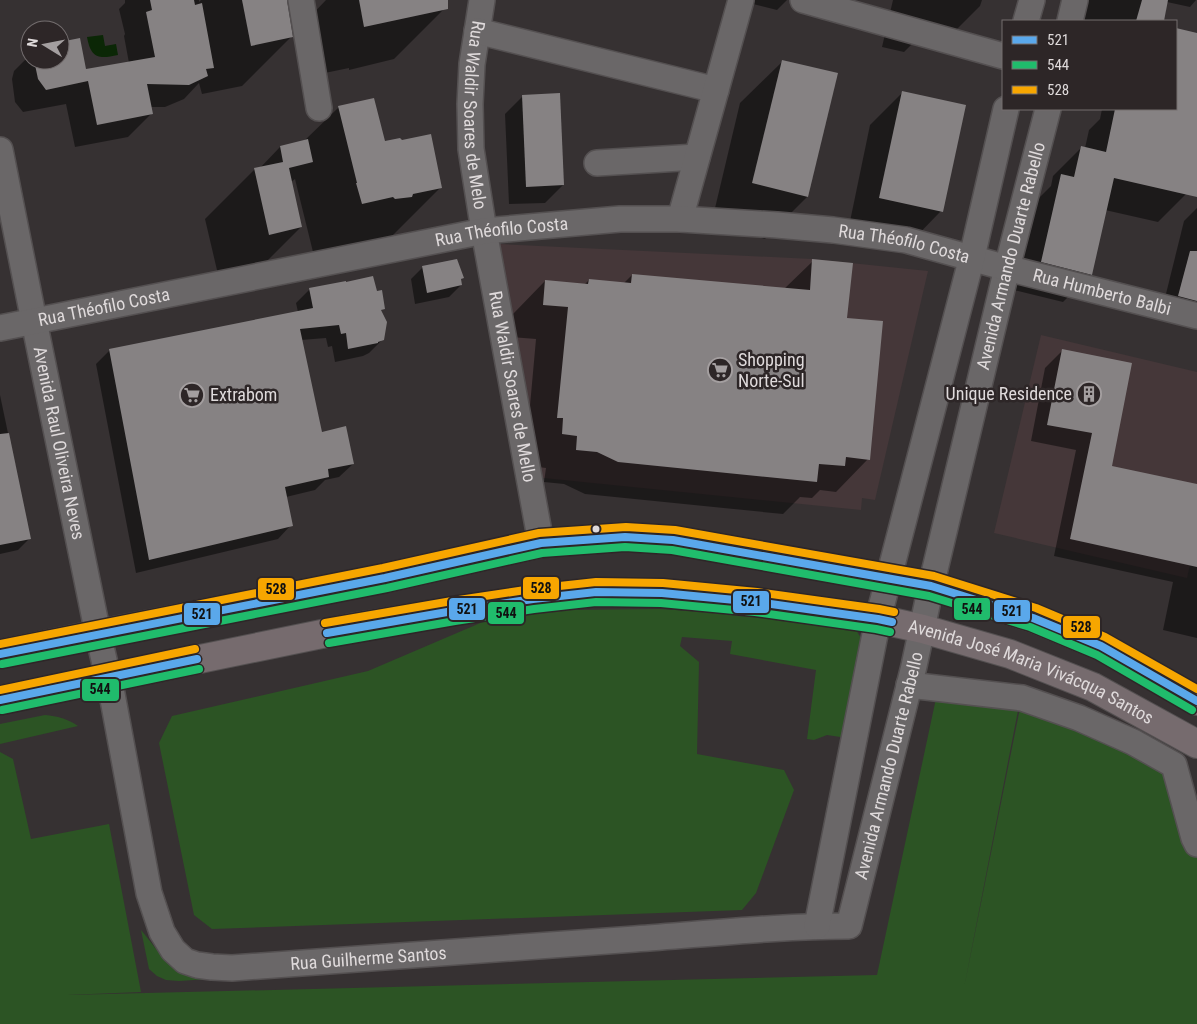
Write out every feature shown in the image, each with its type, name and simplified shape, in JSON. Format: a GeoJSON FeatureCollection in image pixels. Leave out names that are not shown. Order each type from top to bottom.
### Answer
{"type":"FeatureCollection","features":[{"type":"Feature","properties":{"kind":"main road"},"geometry":{"type":"LineString","coordinates":[[0,654],[385,578],[541,543],[625,537],[673,540],[931,586],[1032,618],[1101,646],[1197,702]]}},
{"type":"Feature","properties":{"kind":"main road","name":"Avenida José Maria Vivácqua Santos"},"geometry":{"type":"LineString","coordinates":[[0,700],[356,627],[471,608],[596,592],[662,593],[756,602],[878,619],[923,629],[1010,654],[1093,687],[1197,744]]}},
{"type":"Feature","properties":{"kind":"street"},"geometry":{"type":"LineString","coordinates":[[302,0],[319,108]]}},
{"type":"Feature","properties":{"kind":"street","name":"Rua Waldir Soares de Melo"},"geometry":{"type":"LineString","coordinates":[[482,0],[472,64],[470,104],[471,149],[484,231]]}},
{"type":"Feature","properties":{"kind":"street"},"geometry":{"type":"LineString","coordinates":[[680,219],[741,0]]}},
{"type":"Feature","properties":{"kind":"street"},"geometry":{"type":"LineString","coordinates":[[803,0],[1002,56]]}},
{"type":"Feature","properties":{"kind":"street"},"geometry":{"type":"LineString","coordinates":[[1026,20],[1032,0]]}},
{"type":"Feature","properties":{"kind":"street"},"geometry":{"type":"LineString","coordinates":[[1070,20],[1075,0]]}},
{"type":"Feature","properties":{"kind":"street"},"geometry":{"type":"LineString","coordinates":[[477,31],[716,90]]}},
{"type":"Feature","properties":{"kind":"street","name":"Avenida Armando Duarte Rabello"},"geometry":{"type":"LineString","coordinates":[[817,926],[878,619],[972,257],[1006,110]]}},
{"type":"Feature","properties":{"kind":"street","name":"Avenida Armando Duarte Rabello"},"geometry":{"type":"LineString","coordinates":[[849,926],[923,629],[931,586],[1007,268],[1048,110]]}},
{"type":"Feature","properties":{"kind":"street","name":"Avenida Raul Oliveira Neves"},"geometry":{"type":"LineString","coordinates":[[0,150],[98,634],[109,677]]}},
{"type":"Feature","properties":{"kind":"street"},"geometry":{"type":"LineString","coordinates":[[597,163],[697,157]]}},
{"type":"Feature","properties":{"kind":"street","name":"Rua Théofilo Costa"},"geometry":{"type":"LineString","coordinates":[[0,328],[484,231],[620,219],[680,219],[833,230],[906,240],[1007,268]]}},
{"type":"Feature","properties":{"kind":"street","name":"Rua Waldir Soares de Mello"},"geometry":{"type":"LineString","coordinates":[[484,231],[541,543]]}},
{"type":"Feature","properties":{"kind":"street","name":"Rua Humberto Balbi"},"geometry":{"type":"LineString","coordinates":[[1007,268],[1197,316]]}},
{"type":"Feature","properties":{"kind":"street","name":"Rua Guilherme Santos"},"geometry":{"type":"LineString","coordinates":[[109,677],[149,893],[162,932],[173,950],[186,961],[196,965],[212,967],[251,966],[405,957],[737,931],[849,926]]}},
{"type":"Feature","properties":{"kind":"street"},"geometry":{"type":"LineString","coordinates":[[909,685],[1022,698],[1079,718],[1133,742],[1174,766],[1197,844]]}},
{"type":"Feature","properties":{"kind":"shaded area"},"geometry":{"type":"Polygon","coordinates":[[[103,35],[105,46],[116,44],[118,55],[101,57],[91,50],[87,37],[103,35]]]}},
{"type":"Feature","properties":{"kind":"shaded area","name":"Shopping Norte-Sul"},"geometry":{"type":"Polygon","coordinates":[[[499,244],[812,259],[928,271],[875,500],[862,498],[861,510],[534,477],[499,244]]]}},
{"type":"Feature","properties":{"kind":"shaded area"},"geometry":{"type":"Polygon","coordinates":[[[1041,335],[1197,372],[1197,533],[1187,578],[994,533],[1041,335]]]}},
{"type":"Feature","properties":{"kind":"shaded area"},"geometry":{"type":"Polygon","coordinates":[[[659,609],[738,614],[856,630],[866,646],[854,739],[827,735],[814,740],[807,739],[816,670],[730,654],[732,641],[682,637],[680,646],[699,662],[697,754],[784,770],[794,790],[756,893],[742,910],[212,929],[194,915],[159,743],[172,716],[368,671],[485,621],[561,610],[659,609]]]}},
{"type":"Feature","properties":{"kind":"shaded area"},"geometry":{"type":"Polygon","coordinates":[[[941,675],[1021,695],[964,988],[1022,698],[1174,765],[1186,797],[1197,798],[1197,1024],[0,1024],[0,752],[13,759],[31,839],[109,824],[141,992],[67,995],[877,975],[941,675]]]}},
{"type":"Feature","properties":{"kind":"shaded area"},"geometry":{"type":"Polygon","coordinates":[[[45,715],[62,718],[78,726],[0,744],[0,724],[45,715]]]}},
{"type":"Feature","properties":{"kind":"shaded area"},"geometry":{"type":"Polygon","coordinates":[[[141,930],[164,958],[175,968],[188,974],[209,979],[179,981],[166,980],[157,976],[149,969],[141,930]]]}},
{"type":"Feature","properties":{"kind":"building"},"geometry":{"type":"Polygon","coordinates":[[[150,0],[194,0],[195,5],[202,3],[214,68],[206,69],[208,76],[189,85],[147,84],[153,114],[97,125],[88,81],[46,90],[38,79],[36,70],[70,70],[70,40],[80,38],[86,69],[155,57],[146,12],[152,10],[150,0]]]}},
{"type":"Feature","properties":{"kind":"building"},"geometry":{"type":"Polygon","coordinates":[[[242,0],[287,0],[293,37],[251,46],[242,0]]]}},
{"type":"Feature","properties":{"kind":"building"},"geometry":{"type":"Polygon","coordinates":[[[359,0],[448,0],[448,9],[364,27],[359,0]]]}},
{"type":"Feature","properties":{"kind":"building"},"geometry":{"type":"Polygon","coordinates":[[[1142,0],[1168,0],[1164,20],[1136,20],[1142,0]]]}},
{"type":"Feature","properties":{"kind":"building"},"geometry":{"type":"Polygon","coordinates":[[[1177,28],[1197,33],[1197,197],[1114,178],[1092,275],[1041,262],[1061,174],[1074,177],[1081,146],[1106,152],[1115,110],[1177,110],[1177,28]]]}},
{"type":"Feature","properties":{"kind":"building"},"geometry":{"type":"Polygon","coordinates":[[[782,60],[838,73],[808,197],[752,183],[782,60]]]}},
{"type":"Feature","properties":{"kind":"building"},"geometry":{"type":"Polygon","coordinates":[[[902,91],[966,105],[943,212],[879,198],[902,91]]]}},
{"type":"Feature","properties":{"kind":"building"},"geometry":{"type":"Polygon","coordinates":[[[560,93],[564,185],[526,187],[522,95],[560,93]]]}},
{"type":"Feature","properties":{"kind":"building"},"geometry":{"type":"Polygon","coordinates":[[[374,98],[385,141],[400,138],[402,140],[431,134],[442,188],[413,194],[412,197],[395,199],[393,197],[362,204],[338,106],[374,98]]]}},
{"type":"Feature","properties":{"kind":"building"},"geometry":{"type":"Polygon","coordinates":[[[308,139],[313,162],[289,168],[302,227],[269,235],[254,168],[283,162],[280,146],[308,139]]]}},
{"type":"Feature","properties":{"kind":"building"},"geometry":{"type":"Polygon","coordinates":[[[1190,251],[1197,251],[1197,301],[1178,296],[1190,251]]]}},
{"type":"Feature","properties":{"kind":"building"},"geometry":{"type":"Polygon","coordinates":[[[457,259],[464,278],[461,279],[462,285],[427,293],[422,266],[457,259]]]}},
{"type":"Feature","properties":{"kind":"building","name":"Shopping Norte-Sul"},"geometry":{"type":"Polygon","coordinates":[[[812,259],[853,263],[847,318],[883,321],[870,460],[846,457],[845,466],[819,464],[817,482],[618,462],[597,452],[576,450],[577,436],[562,434],[563,418],[557,418],[568,307],[543,305],[545,280],[588,284],[589,279],[631,283],[632,274],[810,290],[812,259]]]}},
{"type":"Feature","properties":{"kind":"building","name":"Extrabom"},"geometry":{"type":"Polygon","coordinates":[[[373,276],[377,291],[382,290],[385,309],[381,310],[387,322],[384,340],[348,349],[346,333],[341,334],[339,325],[300,329],[322,432],[346,426],[354,464],[328,469],[329,477],[285,487],[293,526],[149,560],[109,349],[313,308],[309,288],[373,276]]]}},
{"type":"Feature","properties":{"kind":"building"},"geometry":{"type":"Polygon","coordinates":[[[1062,349],[1132,363],[1112,466],[1197,484],[1197,567],[1070,539],[1092,433],[1047,425],[1062,349]]]}},
{"type":"Feature","properties":{"kind":"building"},"geometry":{"type":"Polygon","coordinates":[[[9,433],[31,539],[0,545],[0,434],[9,433]]]}},
{"type":"Feature","properties":{"kind":"transit line","name":"528"},"geometry":{"type":"LineString","coordinates":[[0,644],[383,568],[539,533],[626,527],[675,530],[934,576],[1036,608],[1105,637],[1197,689]]}},
{"type":"Feature","properties":{"kind":"transit line","name":"521"},"geometry":{"type":"LineString","coordinates":[[0,654],[385,578],[541,543],[625,537],[673,540],[931,586],[1033,618],[1101,646],[1197,701]]}},
{"type":"Feature","properties":{"kind":"transit line","name":"544"},"geometry":{"type":"LineString","coordinates":[[2,664],[387,588],[542,553],[625,547],[672,550],[929,596],[1030,627],[1097,655],[1192,710]]}},
{"type":"Feature","properties":{"kind":"transit line","name":"528"},"geometry":{"type":"LineString","coordinates":[[325,623],[452,601],[596,582],[663,583],[757,592],[894,612]]}},
{"type":"Feature","properties":{"kind":"transit line","name":"521"},"geometry":{"type":"LineString","coordinates":[[327,633],[453,611],[596,592],[662,593],[756,602],[892,622]]}},
{"type":"Feature","properties":{"kind":"transit line","name":"544"},"geometry":{"type":"LineString","coordinates":[[329,643],[455,621],[596,602],[661,603],[755,612],[890,632]]}},
{"type":"Feature","properties":{"kind":"transit line","name":"528"},"geometry":{"type":"LineString","coordinates":[[0,690],[195,649]]}},
{"type":"Feature","properties":{"kind":"transit line","name":"521"},"geometry":{"type":"LineString","coordinates":[[0,700],[197,659]]}},
{"type":"Feature","properties":{"kind":"transit line","name":"544"},"geometry":{"type":"LineString","coordinates":[[2,710],[199,669]]}},
{"type":"Feature","properties":{"kind":"place","name":"Shopping Norte-Sul"},"geometry":{"type":"Point","coordinates":[720,370]}},
{"type":"Feature","properties":{"kind":"place","name":"Unique Residence"},"geometry":{"type":"Point","coordinates":[1089,394]}},
{"type":"Feature","properties":{"kind":"place","name":"Extrabom"},"geometry":{"type":"Point","coordinates":[192,395]}}]}
